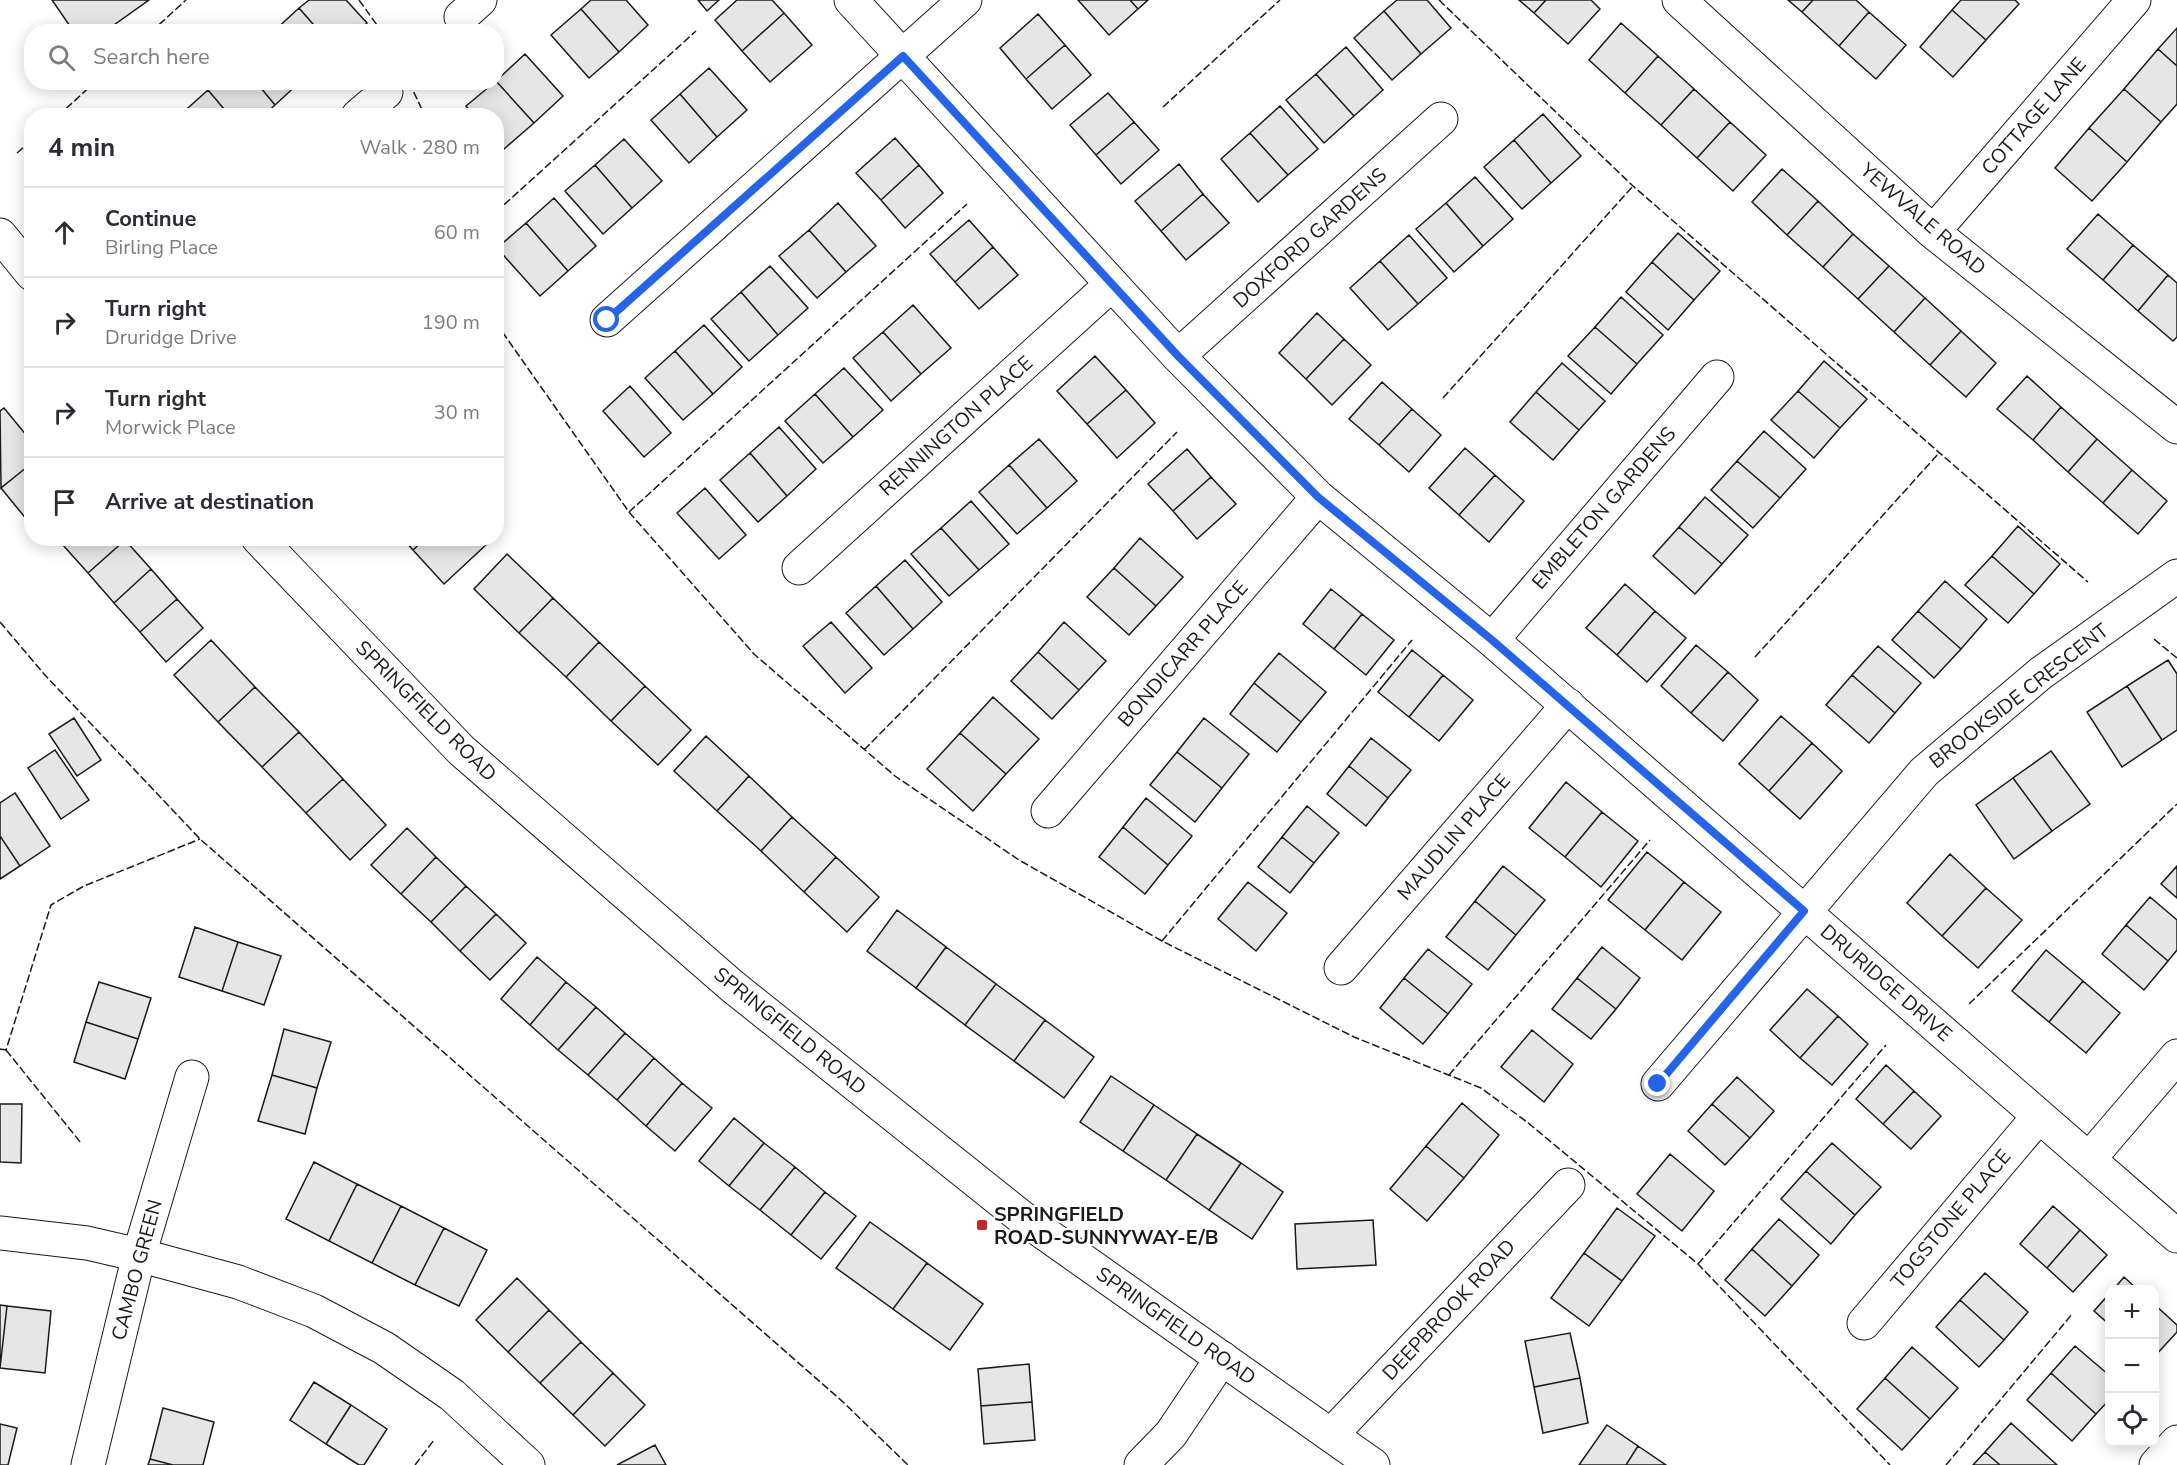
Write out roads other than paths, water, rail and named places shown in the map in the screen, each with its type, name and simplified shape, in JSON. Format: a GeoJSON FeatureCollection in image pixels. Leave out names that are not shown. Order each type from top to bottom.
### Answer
{"type":"FeatureCollection","features":[{"type":"Feature","properties":{"kind":"street","name":"DRURIDGE DRIVE"},"geometry":{"type":"LineString","coordinates":[[851,0],[1178,356],[1318,497],[1568,705],[2177,1236]]}},
{"type":"Feature","properties":{"kind":"street"},"geometry":{"type":"LineString","coordinates":[[607,320],[965,0]]}},
{"type":"Feature","properties":{"kind":"street","name":"YEWVALE ROAD"},"geometry":{"type":"LineString","coordinates":[[1678,0],[1933,232],[2177,427]]}},
{"type":"Feature","properties":{"kind":"street","name":"COTTAGE LANE"},"geometry":{"type":"LineString","coordinates":[[1933,232],[2134,0]]}},
{"type":"Feature","properties":{"kind":"street"},"geometry":{"type":"LineString","coordinates":[[367,108],[386,92]]}},
{"type":"Feature","properties":{"kind":"street","name":"DOXFORD GARDENS"},"geometry":{"type":"LineString","coordinates":[[1178,356],[1441,119]]}},
{"type":"Feature","properties":{"kind":"street"},"geometry":{"type":"LineString","coordinates":[[0,235],[24,264]]}},
{"type":"Feature","properties":{"kind":"street","name":"RENNINGTON PLACE"},"geometry":{"type":"LineString","coordinates":[[800,568],[1112,284]]}},
{"type":"Feature","properties":{"kind":"street","name":"EMBLETON GARDENS"},"geometry":{"type":"LineString","coordinates":[[1492,640],[1717,377]]}},
{"type":"Feature","properties":{"kind":"street","name":"BONDICARR PLACE"},"geometry":{"type":"LineString","coordinates":[[1048,810],[1318,497]]}},
{"type":"Feature","properties":{"kind":"street","name":"SPRINGFIELD ROAD"},"geometry":{"type":"LineString","coordinates":[[266,546],[461,750],[732,986],[1020,1215],[1373,1465]]}},
{"type":"Feature","properties":{"kind":"street","name":"BROOKSIDE CRESCENT"},"geometry":{"type":"LineString","coordinates":[[1658,1084],[1924,772],[2042,673],[2177,576]]}},
{"type":"Feature","properties":{"kind":"street","name":"MAUDLIN PLACE"},"geometry":{"type":"LineString","coordinates":[[1341,968],[1568,705]]}},
{"type":"Feature","properties":{"kind":"street"},"geometry":{"type":"LineString","coordinates":[[2089,1159],[2177,1056]]}},
{"type":"Feature","properties":{"kind":"street","name":"CAMBO GREEN"},"geometry":{"type":"LineString","coordinates":[[88,1465],[139,1255],[192,1077]]}},
{"type":"Feature","properties":{"kind":"street","name":"TOGSTONE PLACE"},"geometry":{"type":"LineString","coordinates":[[1864,1323],[2039,1116]]}},
{"type":"Feature","properties":{"kind":"street","name":"DEEPBROOK ROAD"},"geometry":{"type":"LineString","coordinates":[[1331,1435],[1568,1185]]}},
{"type":"Feature","properties":{"kind":"street"},"geometry":{"type":"LineString","coordinates":[[0,1233],[87,1244],[139,1255],[273,1294],[314,1311],[384,1348],[452,1395],[528,1465]]}},
{"type":"Feature","properties":{"kind":"street"},"geometry":{"type":"LineString","coordinates":[[1141,1465],[1171,1434],[1222,1358]]}},
{"type":"Feature","properties":{"kind":"street"},"geometry":{"type":"LineString","coordinates":[[2157,1465],[2177,1442]]}},
{"type":"Feature","properties":{"kind":"place","name":"SPRINGFIELD ROAD-SUNNYWAY-E/B"},"geometry":{"type":"Point","coordinates":[982,1225]}}]}
